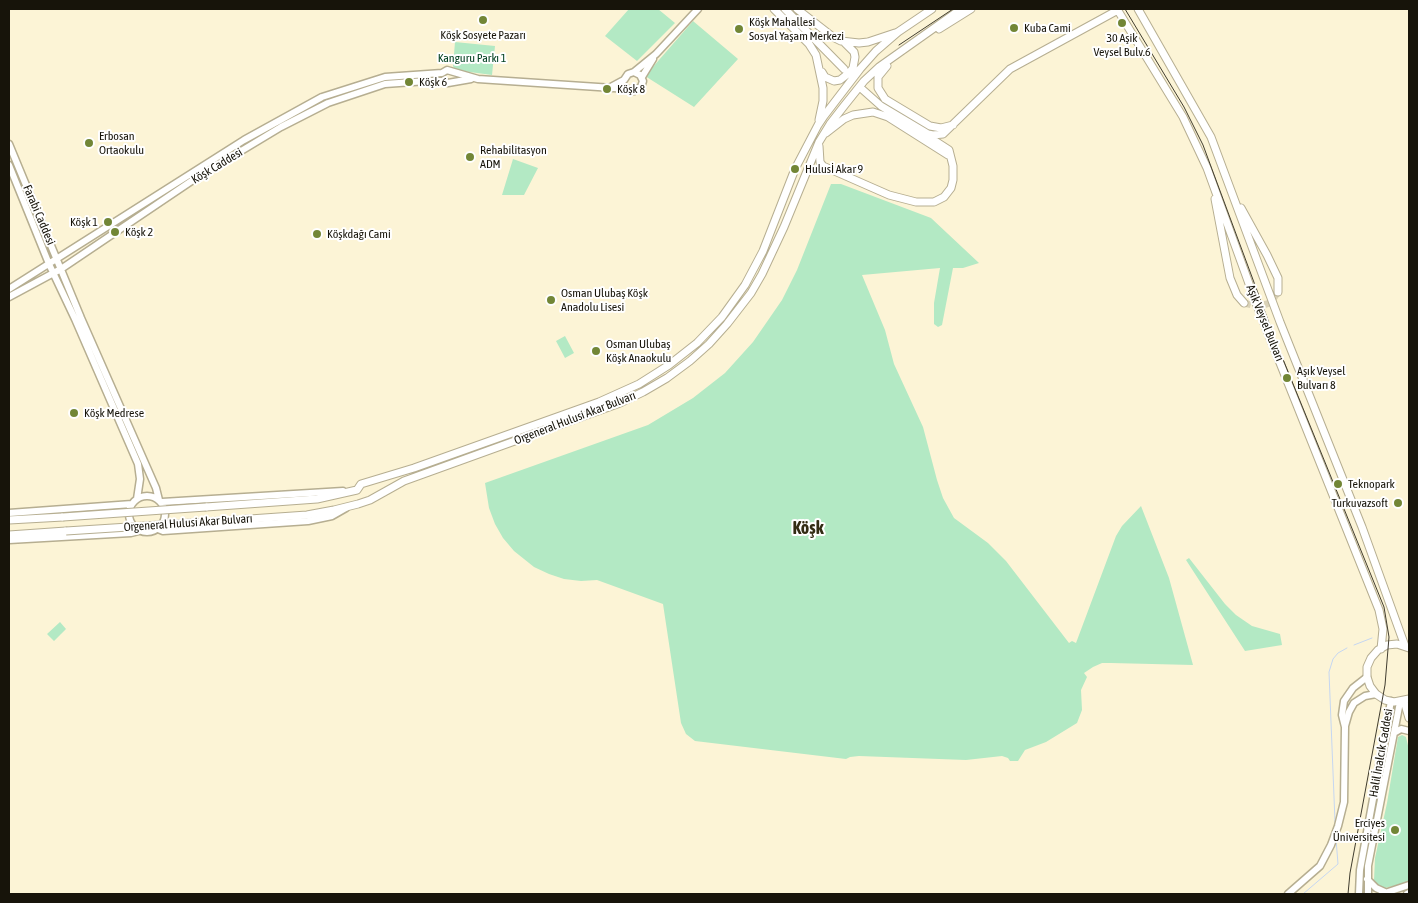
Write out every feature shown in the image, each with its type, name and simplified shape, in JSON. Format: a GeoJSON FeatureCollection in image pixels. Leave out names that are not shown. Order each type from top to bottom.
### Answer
{"type":"FeatureCollection","features":[{"type":"Feature","properties":{"kind":"main road"},"geometry":{"type":"LineString","coordinates":[[776,9],[811,35]]}},
{"type":"Feature","properties":{"kind":"main road"},"geometry":{"type":"LineString","coordinates":[[776,9],[813,49],[821,72],[823,101],[818,125]]}},
{"type":"Feature","properties":{"kind":"main road"},"geometry":{"type":"LineString","coordinates":[[785,9],[844,69]]}},
{"type":"Feature","properties":{"kind":"main road"},"geometry":{"type":"LineString","coordinates":[[797,9],[833,37],[850,46],[854,52],[853,68],[840,80],[830,80],[821,72]]}},
{"type":"Feature","properties":{"kind":"main road"},"geometry":{"type":"LineString","coordinates":[[913,22],[928,9]]}},
{"type":"Feature","properties":{"kind":"main road","name":"Orgeneral Hulusi Akar Bulvarı"},"geometry":{"type":"LineString","coordinates":[[9,520],[316,499],[357,490],[361,484],[414,468],[612,396],[649,378],[679,358],[722,317],[752,274],[795,169],[818,125],[860,69],[898,32],[932,9]]}},
{"type":"Feature","properties":{"kind":"main road","name":"Orgeneral Hulusi Akar Bulvarı"},"geometry":{"type":"LineString","coordinates":[[9,535],[288,517],[346,508],[370,500],[413,478],[620,403],[649,389],[678,370],[718,334],[736,313],[756,284],[784,227],[819,142],[838,113],[864,81],[879,67],[962,9]]}},
{"type":"Feature","properties":{"kind":"main road"},"geometry":{"type":"LineString","coordinates":[[921,38],[946,26],[971,9]]}},
{"type":"Feature","properties":{"kind":"main road","name":"Aşık Veysel Bulvarı"},"geometry":{"type":"LineString","coordinates":[[1138,9],[1211,137],[1264,282],[1362,527],[1407,647]]}},
{"type":"Feature","properties":{"kind":"main road"},"geometry":{"type":"LineString","coordinates":[[928,134],[943,134],[1010,69],[1118,10]]}},
{"type":"Feature","properties":{"kind":"main road","name":"Aşık Veysel Bulvarı"},"geometry":{"type":"LineString","coordinates":[[1118,10],[1183,117],[1208,172],[1263,320],[1379,610],[1383,630],[1381,649]]}},
{"type":"Feature","properties":{"kind":"main road"},"geometry":{"type":"LineString","coordinates":[[841,41],[868,42],[898,32]]}},
{"type":"Feature","properties":{"kind":"main road"},"geometry":{"type":"LineString","coordinates":[[900,53],[878,77],[878,88],[881,94],[930,126],[941,128],[954,125]]}},
{"type":"Feature","properties":{"kind":"main road"},"geometry":{"type":"LineString","coordinates":[[819,142],[820,162],[823,166],[889,195],[916,202],[938,201],[946,195],[954,180],[949,150],[932,139],[928,134],[881,106],[863,90]]}},
{"type":"Feature","properties":{"kind":"main road"},"geometry":{"type":"LineString","coordinates":[[824,134],[844,119],[853,115],[873,112],[888,117],[947,154],[952,161]]}},
{"type":"Feature","properties":{"kind":"main road"},"geometry":{"type":"LineString","coordinates":[[1208,172],[1219,216],[1230,278],[1237,295],[1244,302]]}},
{"type":"Feature","properties":{"kind":"main road"},"geometry":{"type":"LineString","coordinates":[[1230,187],[1278,278],[1278,292]]}},
{"type":"Feature","properties":{"kind":"main road"},"geometry":{"type":"LineString","coordinates":[[1399,627],[1409,634]]}},
{"type":"Feature","properties":{"kind":"main road"},"geometry":{"type":"LineString","coordinates":[[1407,647],[1397,644],[1381,649],[1371,658],[1367,677],[1370,686],[1376,694],[1385,700],[1404,700],[1409,718]]}},
{"type":"Feature","properties":{"kind":"street"},"geometry":{"type":"LineString","coordinates":[[607,89],[618,85],[628,74],[634,72],[656,54],[698,9]]}},
{"type":"Feature","properties":{"kind":"street"},"geometry":{"type":"LineString","coordinates":[[478,79],[447,83],[441,77],[442,73],[447,70],[478,79],[628,89],[634,91],[639,90],[643,84],[642,78],[656,54]]}},
{"type":"Feature","properties":{"kind":"street"},"geometry":{"type":"LineString","coordinates":[[634,72],[642,78]]}},
{"type":"Feature","properties":{"kind":"street","name":"Köşk Caddesi"},"geometry":{"type":"LineString","coordinates":[[9,288],[57,260],[244,140],[322,97],[385,77],[442,73]]}},
{"type":"Feature","properties":{"kind":"street"},"geometry":{"type":"LineString","coordinates":[[451,82],[453,78],[452,73]]}},
{"type":"Feature","properties":{"kind":"street"},"geometry":{"type":"LineString","coordinates":[[624,80],[628,89]]}},
{"type":"Feature","properties":{"kind":"street","name":"Köşk Caddesi"},"geometry":{"type":"LineString","coordinates":[[9,297],[61,268],[186,185],[281,127],[328,102],[386,84],[443,81]]}},
{"type":"Feature","properties":{"kind":"street","name":"Farabi Caddesi"},"geometry":{"type":"LineString","coordinates":[[9,144],[160,501]]}},
{"type":"Feature","properties":{"kind":"street","name":"Farabi Caddesi"},"geometry":{"type":"LineString","coordinates":[[9,165],[49,264],[138,464],[140,479],[137,499]]}},
{"type":"Feature","properties":{"kind":"street"},"geometry":{"type":"LineString","coordinates":[[139,531],[133,526],[129,512],[132,504],[137,499],[148,496],[160,501],[357,490]]}},
{"type":"Feature","properties":{"kind":"street"},"geometry":{"type":"LineString","coordinates":[[158,530],[166,517],[165,509],[160,501]]}},
{"type":"Feature","properties":{"kind":"street"},"geometry":{"type":"LineString","coordinates":[[9,513],[132,504]]}},
{"type":"Feature","properties":{"kind":"street"},"geometry":{"type":"LineString","coordinates":[[9,540],[308,521],[332,516],[346,508]]}},
{"type":"Feature","properties":{"kind":"street"},"geometry":{"type":"LineString","coordinates":[[1345,727],[1342,715],[1344,701],[1353,688],[1367,677]]}},
{"type":"Feature","properties":{"kind":"street"},"geometry":{"type":"LineString","coordinates":[[1288,894],[1320,866],[1331,845],[1344,802],[1345,727],[1349,712],[1354,703],[1365,696],[1376,694]]}},
{"type":"Feature","properties":{"kind":"street","name":"Halil İnalcık Caddesi"},"geometry":{"type":"LineString","coordinates":[[1368,894],[1367,879],[1370,857],[1394,733],[1404,700]]}},
{"type":"Feature","properties":{"kind":"street","name":"Halil İnalcık Caddesi"},"geometry":{"type":"LineString","coordinates":[[1359,894],[1360,870],[1391,701]]}},
{"type":"Feature","properties":{"kind":"street"},"geometry":{"type":"LineString","coordinates":[[1394,733],[1401,729],[1409,731]]}},
{"type":"Feature","properties":{"kind":"street"},"geometry":{"type":"LineString","coordinates":[[1367,879],[1376,888],[1385,893],[1409,886]]}},
{"type":"Feature","properties":{"kind":"green space"},"geometry":{"type":"Polygon","coordinates":[[[629,9],[658,9],[675,23],[637,61],[605,36],[629,9]]]}},
{"type":"Feature","properties":{"kind":"green space"},"geometry":{"type":"Polygon","coordinates":[[[693,21],[738,59],[694,107],[645,76],[693,21]]]}},
{"type":"Feature","properties":{"kind":"green space","name":"Kanguru Parkı 1"},"geometry":{"type":"Polygon","coordinates":[[[455,42],[495,46],[492,75],[455,70],[453,66],[455,42]]]}},
{"type":"Feature","properties":{"kind":"green space"},"geometry":{"type":"Polygon","coordinates":[[[513,159],[538,168],[524,195],[502,195],[513,159]]]}},
{"type":"Feature","properties":{"kind":"green space"},"geometry":{"type":"Polygon","coordinates":[[[831,184],[841,184],[931,218],[979,263],[963,268],[953,268],[942,325],[938,327],[934,324],[934,303],[940,268],[862,275],[885,330],[894,364],[923,427],[943,498],[954,518],[988,543],[1006,561],[1069,643],[1072,641],[1076,643],[1116,536],[1122,526],[1141,506],[1169,578],[1193,665],[1102,663],[1093,667],[1084,673],[1087,677],[1081,690],[1082,710],[1077,723],[1046,742],[1025,750],[1018,761],[1010,761],[1002,756],[966,760],[859,756],[846,759],[695,741],[686,734],[681,723],[663,604],[597,580],[564,579],[534,567],[514,551],[503,538],[489,508],[485,483],[648,425],[693,398],[725,373],[753,342],[782,300],[797,270],[831,184]]]}},
{"type":"Feature","properties":{"kind":"green space"},"geometry":{"type":"Polygon","coordinates":[[[565,336],[574,353],[565,358],[556,341],[565,336]]]}},
{"type":"Feature","properties":{"kind":"green space"},"geometry":{"type":"Polygon","coordinates":[[[1189,558],[1236,615],[1252,626],[1280,634],[1282,645],[1245,651],[1186,560],[1189,558]]]}},
{"type":"Feature","properties":{"kind":"green space"},"geometry":{"type":"Polygon","coordinates":[[[60,622],[66,629],[54,641],[47,634],[60,622]]]}},
{"type":"Feature","properties":{"kind":"green space","name":"Erciyes Üniversitesi"},"geometry":{"type":"Polygon","coordinates":[[[1402,735],[1406,737],[1409,750],[1409,882],[1385,888],[1380,887],[1374,880],[1375,858],[1387,803],[1398,737],[1402,735]]]}},
{"type":"Feature","properties":{"kind":"waterway"},"geometry":{"type":"LineString","coordinates":[[1354,645],[1372,638]]}},
{"type":"Feature","properties":{"kind":"waterway"},"geometry":{"type":"LineString","coordinates":[[1335,822],[1329,672],[1333,659],[1338,653],[1347,648]]}},
{"type":"Feature","properties":{"kind":"waterway"},"geometry":{"type":"LineString","coordinates":[[1303,894],[1338,864],[1336,839]]}},
{"type":"Feature","properties":{"kind":"tunnel"},"geometry":{"type":"LineString","coordinates":[[1244,303],[1260,306],[1270,303],[1278,292]]}},
{"type":"Feature","properties":{"kind":"tram line"},"geometry":{"type":"LineString","coordinates":[[899,45],[953,9]]}},
{"type":"Feature","properties":{"kind":"tram line"},"geometry":{"type":"LineString","coordinates":[[1125,9],[1184,107],[1203,145],[1278,347],[1384,607],[1389,637],[1385,685],[1350,873],[1348,894]]}},
{"type":"Feature","properties":{"kind":"place","name":"Köşk Sosyete Pazarı"},"geometry":{"type":"Point","coordinates":[483,20]}},
{"type":"Feature","properties":{"kind":"place","name":"30 Aşik Veysel Bulv.6"},"geometry":{"type":"Point","coordinates":[1122,23]}},
{"type":"Feature","properties":{"kind":"place","name":"Kuba Cami"},"geometry":{"type":"Point","coordinates":[1014,28]}},
{"type":"Feature","properties":{"kind":"place","name":"Köşk Mahallesi Sosyal Yaşam Merkezi"},"geometry":{"type":"Point","coordinates":[739,29]}},
{"type":"Feature","properties":{"kind":"place","name":"Köşk 6"},"geometry":{"type":"Point","coordinates":[409,82]}},
{"type":"Feature","properties":{"kind":"place","name":"Köşk 8"},"geometry":{"type":"Point","coordinates":[607,89]}},
{"type":"Feature","properties":{"kind":"place","name":"Erbosan Ortaokulu"},"geometry":{"type":"Point","coordinates":[89,143]}},
{"type":"Feature","properties":{"kind":"place","name":"Rehabilitasyon ADM"},"geometry":{"type":"Point","coordinates":[470,157]}},
{"type":"Feature","properties":{"kind":"place","name":"Hulusİ Akar 9"},"geometry":{"type":"Point","coordinates":[795,169]}},
{"type":"Feature","properties":{"kind":"place","name":"Köşk 1"},"geometry":{"type":"Point","coordinates":[108,222]}},
{"type":"Feature","properties":{"kind":"place","name":"Köşk 2"},"geometry":{"type":"Point","coordinates":[115,232]}},
{"type":"Feature","properties":{"kind":"place","name":"Köşkdağı Cami"},"geometry":{"type":"Point","coordinates":[317,234]}},
{"type":"Feature","properties":{"kind":"place","name":"Osman Ulubaş Köşk Anadolu Lisesi"},"geometry":{"type":"Point","coordinates":[551,300]}},
{"type":"Feature","properties":{"kind":"place","name":"Osman Ulubaş Köşk Anaokulu"},"geometry":{"type":"Point","coordinates":[596,351]}},
{"type":"Feature","properties":{"kind":"place","name":"Aşık Veysel Bulvarı 8"},"geometry":{"type":"Point","coordinates":[1287,378]}},
{"type":"Feature","properties":{"kind":"place","name":"Köşk Medrese"},"geometry":{"type":"Point","coordinates":[74,413]}},
{"type":"Feature","properties":{"kind":"place","name":"Teknopark"},"geometry":{"type":"Point","coordinates":[1338,484]}},
{"type":"Feature","properties":{"kind":"place","name":"Turkuvazsoft"},"geometry":{"type":"Point","coordinates":[1398,503]}},
{"type":"Feature","properties":{"kind":"place","name":"Erciyes Üniversitesi"},"geometry":{"type":"Point","coordinates":[1395,830]}},
{"type":"Feature","properties":{"kind":"district","name":"Köşk"},"geometry":{"type":"Point","coordinates":[808,528]}}]}
